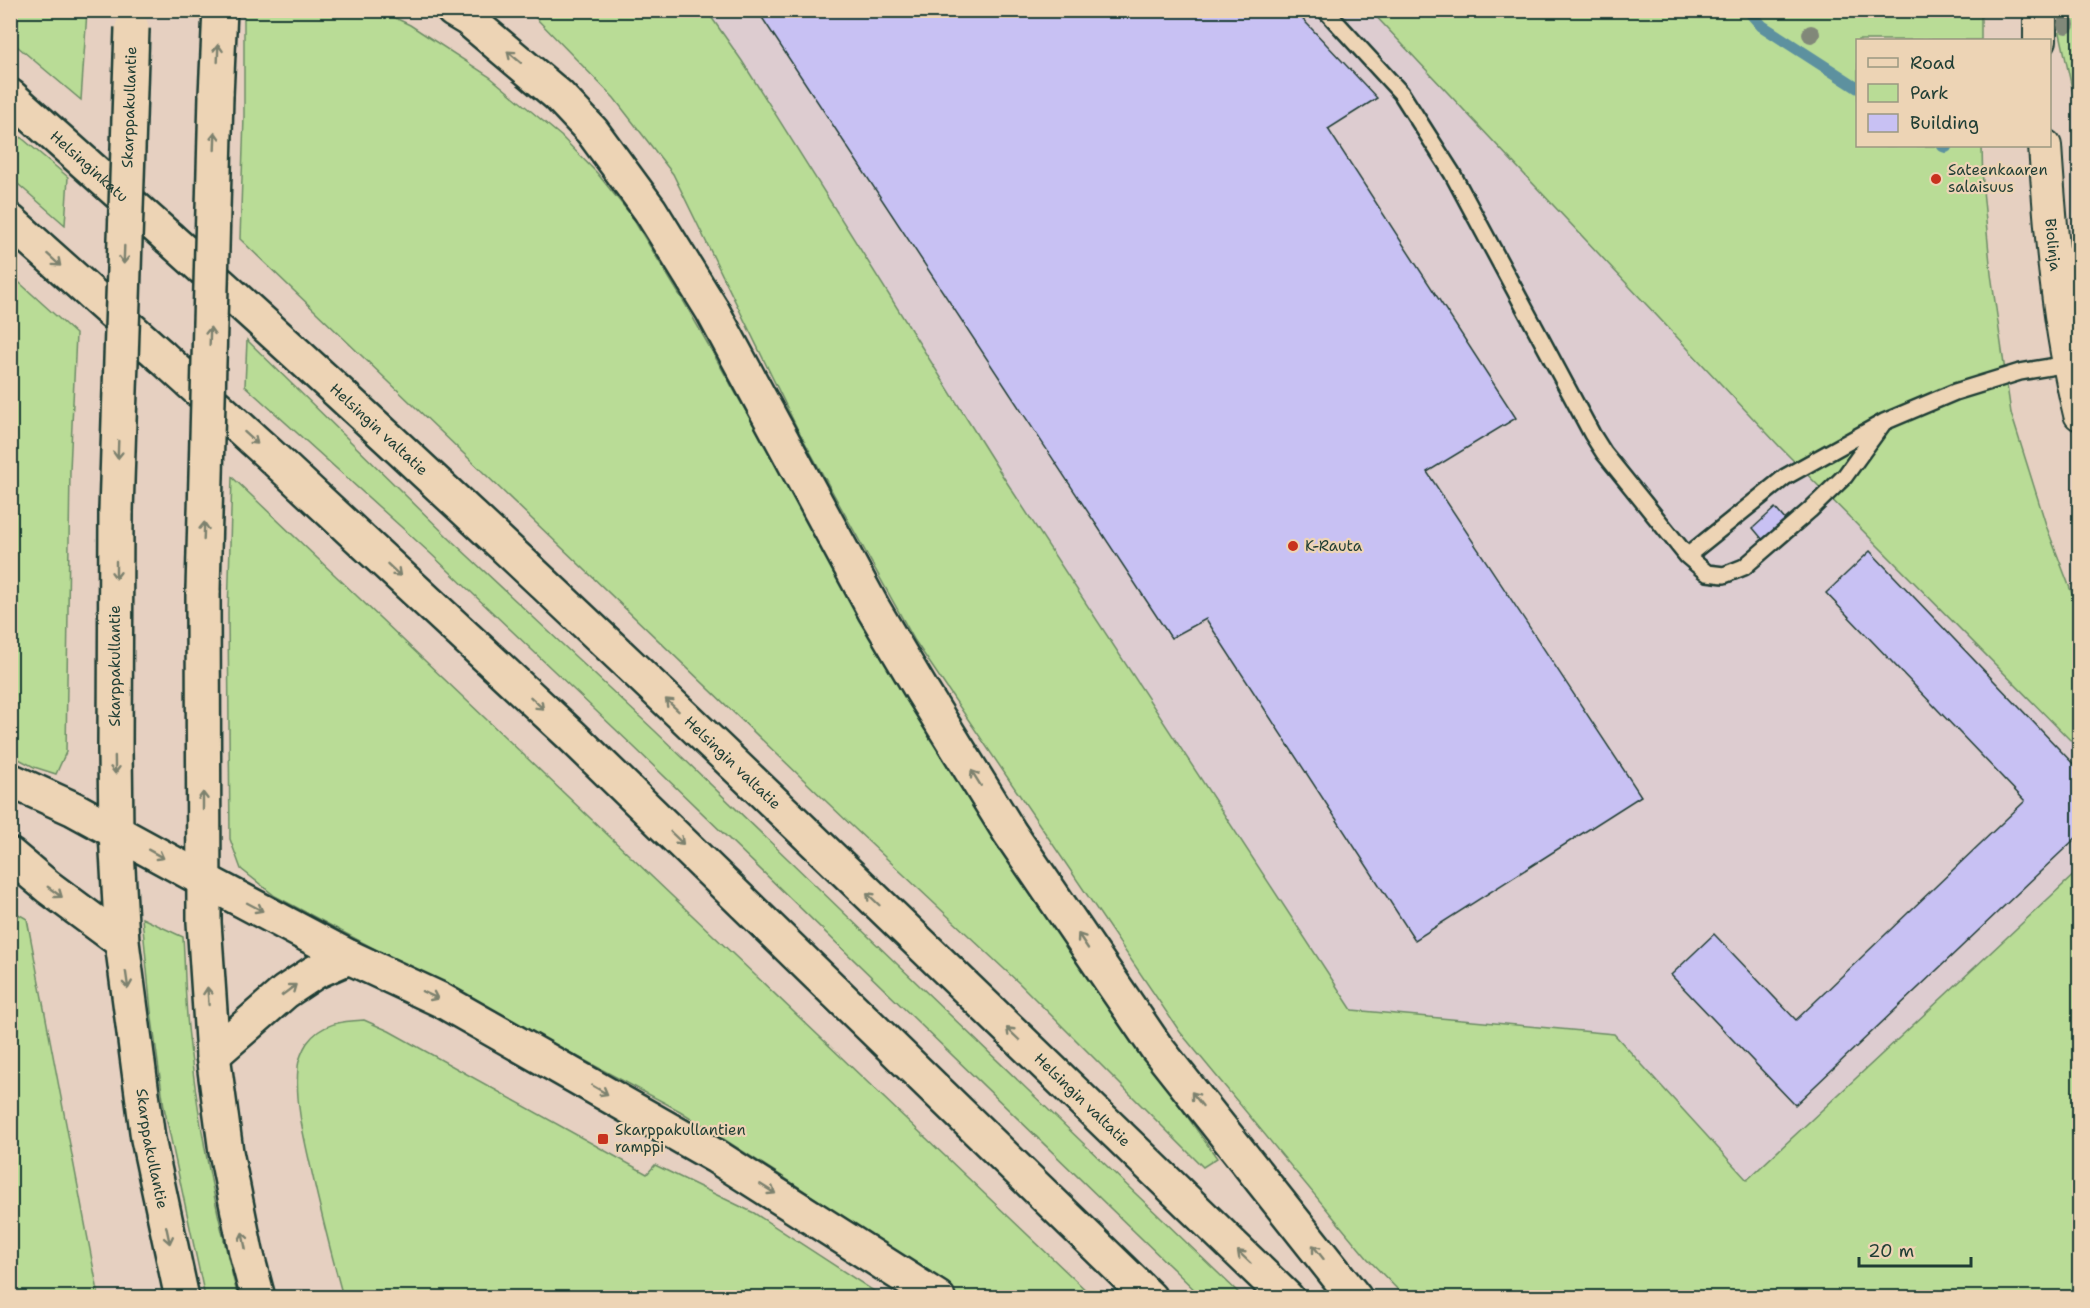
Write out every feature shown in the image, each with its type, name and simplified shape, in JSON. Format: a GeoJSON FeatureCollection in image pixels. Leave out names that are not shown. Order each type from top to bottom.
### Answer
{"type":"FeatureCollection","features":[{"type":"Feature","properties":{"kind":"main road"},"geometry":{"type":"LineString","coordinates":[[220,10],[203,590],[205,945],[213,1055],[226,1152],[258,1298]]}},
{"type":"Feature","properties":{"kind":"main road"},"geometry":{"type":"LineString","coordinates":[[453,10],[468,19],[558,95],[592,131],[650,210],[712,310],[874,610],[1010,834],[1156,1047],[1355,1298]]}},
{"type":"Feature","properties":{"kind":"main road","name":"Skarppakullantie"},"geometry":{"type":"LineString","coordinates":[[132,19],[116,511],[116,832],[122,942],[148,1139],[182,1298]]}},
{"type":"Feature","properties":{"kind":"main road","name":"Helsinginkatu"},"geometry":{"type":"LineString","coordinates":[[10,96],[169,238]]}},
{"type":"Feature","properties":{"kind":"main road"},"geometry":{"type":"LineString","coordinates":[[10,221],[268,453],[572,736],[1150,1298]]}},
{"type":"Feature","properties":{"kind":"main road","name":"Helsingin valtatie"},"geometry":{"type":"LineString","coordinates":[[169,238],[321,375],[686,718],[1287,1298]]}},
{"type":"Feature","properties":{"kind":"main road"},"geometry":{"type":"LineString","coordinates":[[10,780],[74,809],[349,957],[441,1000],[717,1157],[938,1298]]}},
{"type":"Feature","properties":{"kind":"main road"},"geometry":{"type":"LineString","coordinates":[[10,855],[48,887],[122,942]]}},
{"type":"Feature","properties":{"kind":"main road"},"geometry":{"type":"LineString","coordinates":[[213,1055],[285,992],[315,972],[349,957]]}},
{"type":"Feature","properties":{"kind":"street"},"geometry":{"type":"LineString","coordinates":[[2040,10],[2040,39]]}},
{"type":"Feature","properties":{"kind":"street","name":"Biolinja"},"geometry":{"type":"LineString","coordinates":[[2045,147],[2049,214],[2068,364],[2079,414]]}},
{"type":"Feature","properties":{"kind":"lane"},"geometry":{"type":"LineString","coordinates":[[1324,10],[1401,93],[1452,173],[1604,453],[1687,556],[1707,573],[1724,575],[1744,567],[1810,510],[1845,476],[1884,422]]}},
{"type":"Feature","properties":{"kind":"lane"},"geometry":{"type":"LineString","coordinates":[[1687,556],[1785,477],[1884,422],[1966,388],[2020,372],[2068,364]]}},
{"type":"Feature","properties":{"kind":"shaded area"},"geometry":{"type":"Polygon","coordinates":[[[707,11],[1371,11],[1780,447],[2079,749],[2079,870],[1747,1180],[1614,1034],[1352,1010],[1004,478],[742,61],[707,11]]]}},
{"type":"Feature","properties":{"kind":"green space"},"geometry":{"type":"Polygon","coordinates":[[[10,11],[87,11],[81,100],[11,41],[10,11]]]}},
{"type":"Feature","properties":{"kind":"green space"},"geometry":{"type":"Polygon","coordinates":[[[244,11],[381,11],[410,25],[490,77],[561,136],[597,173],[630,214],[684,302],[908,698],[994,838],[1090,981],[1217,1158],[1203,1167],[1019,983],[853,827],[240,239],[244,117],[244,11]]]}},
{"type":"Feature","properties":{"kind":"green space"},"geometry":{"type":"Polygon","coordinates":[[[525,11],[707,11],[742,61],[1004,478],[1352,1010],[1614,1034],[1747,1180],[2079,870],[2079,1297],[1405,1297],[1367,1258],[1180,1032],[915,641],[797,428],[673,174],[614,98],[535,17],[525,11]]]}},
{"type":"Feature","properties":{"kind":"green space"},"geometry":{"type":"Polygon","coordinates":[[[1371,11],[1981,11],[1981,39],[1856,39],[1856,147],[1982,147],[1983,190],[1991,274],[2011,413],[2047,528],[2079,612],[2079,749],[1780,447],[1371,11]]]}},
{"type":"Feature","properties":{"kind":"green space"},"geometry":{"type":"Polygon","coordinates":[[[2060,11],[2079,11],[2079,93],[2073,93],[2060,33],[2060,11]]]}},
{"type":"Feature","properties":{"kind":"green space"},"geometry":{"type":"Polygon","coordinates":[[[11,129],[68,177],[65,225],[11,178],[11,129]]]}},
{"type":"Feature","properties":{"kind":"green space"},"geometry":{"type":"Polygon","coordinates":[[[11,275],[76,334],[70,470],[66,752],[56,774],[34,767],[11,755],[11,275]]]}},
{"type":"Feature","properties":{"kind":"green space"},"geometry":{"type":"Polygon","coordinates":[[[247,340],[453,542],[655,731],[1243,1297],[1202,1297],[634,747],[430,553],[245,386],[247,340]]]}},
{"type":"Feature","properties":{"kind":"green space"},"geometry":{"type":"Polygon","coordinates":[[[232,477],[1093,1297],[961,1297],[797,1186],[680,1111],[275,896],[241,869],[230,839],[228,613],[232,477]]]}},
{"type":"Feature","properties":{"kind":"green space"},"geometry":{"type":"Polygon","coordinates":[[[11,910],[27,919],[99,1297],[11,1297],[11,910]]]}},
{"type":"Feature","properties":{"kind":"green space"},"geometry":{"type":"Polygon","coordinates":[[[142,918],[183,937],[187,1017],[196,1096],[214,1197],[238,1297],[205,1297],[164,1107],[151,1011],[142,918]]]}},
{"type":"Feature","properties":{"kind":"green space"},"geometry":{"type":"Polygon","coordinates":[[[364,1020],[389,1031],[647,1174],[655,1165],[754,1213],[883,1297],[343,1297],[302,1128],[298,1068],[305,1046],[319,1031],[340,1022],[364,1020]]]}},
{"type":"Feature","properties":{"kind":"building","name":"K-Rauta"},"geometry":{"type":"Polygon","coordinates":[[[757,10],[1294,10],[1377,98],[1328,129],[1516,418],[1427,472],[1641,796],[1415,940],[1206,619],[1171,638],[757,10]]]}},
{"type":"Feature","properties":{"kind":"building"},"geometry":{"type":"Polygon","coordinates":[[[1775,508],[1786,521],[1763,540],[1753,528],[1775,508]]]}},
{"type":"Feature","properties":{"kind":"building"},"geometry":{"type":"Polygon","coordinates":[[[1870,551],[2080,771],[2080,834],[1795,1105],[1671,975],[1714,934],[1796,1020],[2025,801],[1826,593],[1870,551]]]}},
{"type":"Feature","properties":{"kind":"waterway"},"geometry":{"type":"LineString","coordinates":[[1748,10],[1762,26],[1856,87]]}},
{"type":"Feature","properties":{"kind":"place","name":"Sateenkaaren salaisuus"},"geometry":{"type":"Point","coordinates":[1936,179]}},
{"type":"Feature","properties":{"kind":"place","name":"K-Rauta"},"geometry":{"type":"Point","coordinates":[1293,546]}},
{"type":"Feature","properties":{"kind":"place","name":"Skarppakullantien ramppi"},"geometry":{"type":"Point","coordinates":[603,1139]}}]}
